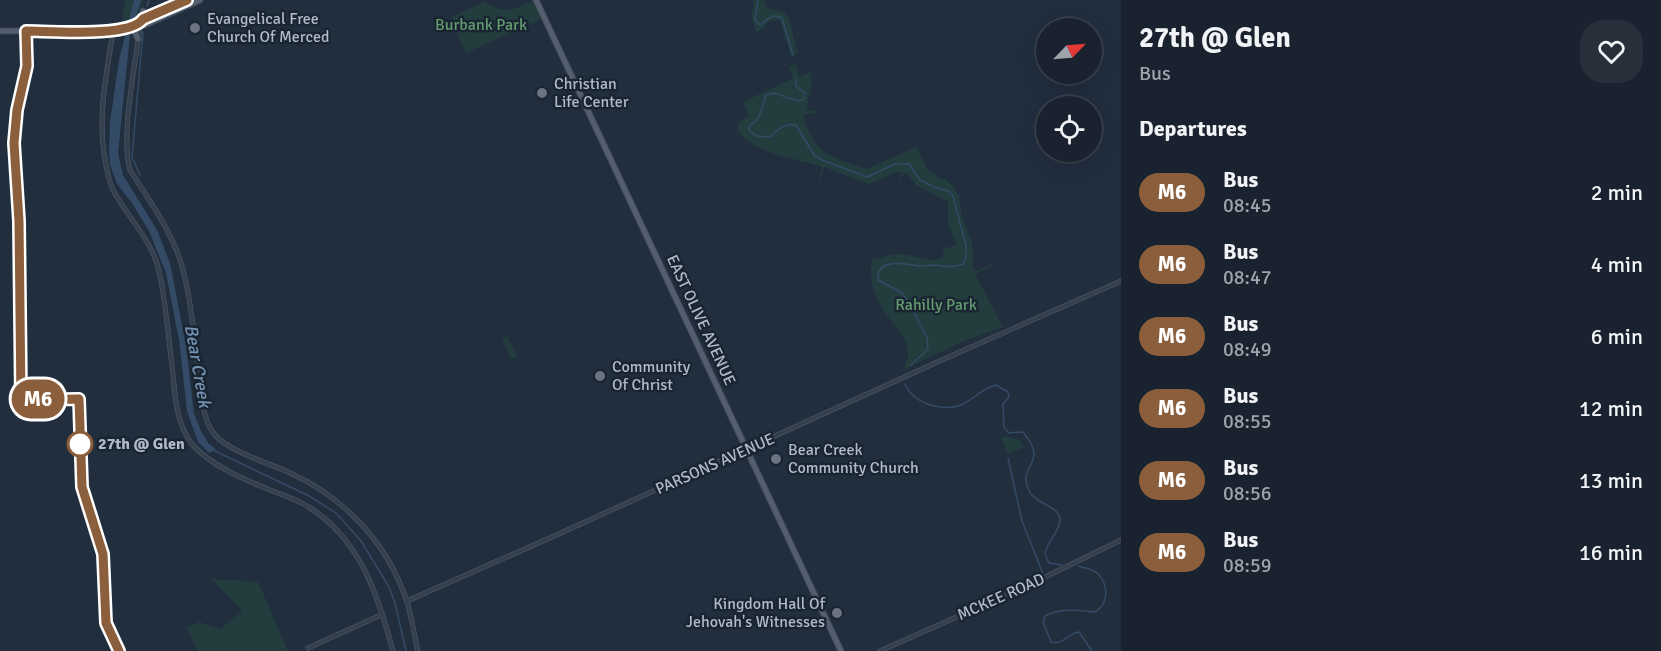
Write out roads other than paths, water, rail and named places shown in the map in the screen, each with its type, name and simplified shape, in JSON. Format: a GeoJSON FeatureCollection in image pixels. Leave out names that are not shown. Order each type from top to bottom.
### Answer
{"type":"FeatureCollection","features":[{"type":"Feature","properties":{"kind":"main road"},"geometry":{"type":"LineString","coordinates":[[138,39],[137,27],[143,19],[187,0]]}},
{"type":"Feature","properties":{"kind":"main road"},"geometry":{"type":"LineString","coordinates":[[0,31],[113,31],[145,25],[200,0]]}},
{"type":"Feature","properties":{"kind":"main road","name":"EAST OLIVE AVENUE"},"geometry":{"type":"LineString","coordinates":[[536,0],[841,651]]}},
{"type":"Feature","properties":{"kind":"main road"},"geometry":{"type":"LineString","coordinates":[[142,11],[145,15],[150,16]]}},
{"type":"Feature","properties":{"kind":"street"},"geometry":{"type":"LineString","coordinates":[[137,27],[128,162],[130,170],[170,235],[179,257],[190,308],[204,409],[209,426],[214,434],[230,446],[303,478],[349,510],[377,544],[407,601],[417,651]]}},
{"type":"Feature","properties":{"kind":"street"},"geometry":{"type":"LineString","coordinates":[[113,31],[101,117],[105,162],[114,191],[145,238],[159,270],[177,405],[184,430],[193,445],[208,459],[259,486],[308,507],[331,524],[347,542],[372,582],[393,651]]}},
{"type":"Feature","properties":{"kind":"street","name":"PARSONS AVENUE"},"geometry":{"type":"LineString","coordinates":[[407,601],[1121,281]]}},
{"type":"Feature","properties":{"kind":"street","name":"MCKEE ROAD"},"geometry":{"type":"LineString","coordinates":[[880,651],[1031,584],[1121,540]]}},
{"type":"Feature","properties":{"kind":"street"},"geometry":{"type":"LineString","coordinates":[[308,648],[383,614]]}},
{"type":"Feature","properties":{"kind":"water"},"geometry":{"type":"Polygon","coordinates":[[[134,0],[141,0],[130,35],[118,153],[123,175],[157,230],[170,263],[186,346],[194,414],[202,433],[209,444],[216,449],[209,453],[198,442],[187,411],[179,340],[166,273],[149,231],[117,184],[110,165],[110,122],[119,60],[134,0]]]}},
{"type":"Feature","properties":{"kind":"waterway"},"geometry":{"type":"LineString","coordinates":[[147,6],[149,0]]}},
{"type":"Feature","properties":{"kind":"waterway"},"geometry":{"type":"LineString","coordinates":[[758,0],[755,20],[760,25],[773,16],[782,18],[793,55]]}},
{"type":"Feature","properties":{"kind":"waterway"},"geometry":{"type":"LineString","coordinates":[[140,175],[132,157],[143,32]]}},
{"type":"Feature","properties":{"kind":"waterway"},"geometry":{"type":"LineString","coordinates":[[796,79],[796,86],[805,93],[804,99],[798,101],[774,93],[766,95],[759,117],[749,127],[749,130],[756,136],[770,137],[784,126],[796,125],[814,155],[822,160],[867,177],[895,164],[909,164],[920,180],[948,191],[953,196],[966,246],[966,257],[963,264],[956,266],[893,264],[887,265],[879,272],[878,280],[902,293],[927,337],[928,349],[911,365]]}},
{"type":"Feature","properties":{"kind":"waterway"},"geometry":{"type":"LineString","coordinates":[[905,384],[920,401],[943,407],[958,406],[996,385],[1008,392],[1009,397],[1003,404],[1004,427],[1009,433],[1023,432],[1033,447],[1034,453],[1026,483],[1036,499],[1059,515],[1060,520],[1056,533],[1045,554],[1049,563],[1062,565]]}},
{"type":"Feature","properties":{"kind":"waterway","name":"Bear Creek"},"geometry":{"type":"LineString","coordinates":[[213,450],[309,496],[336,513],[361,541],[389,587],[406,651]]}},
{"type":"Feature","properties":{"kind":"waterway"},"geometry":{"type":"LineString","coordinates":[[1008,458],[1022,521],[1043,574]]}},
{"type":"Feature","properties":{"kind":"waterway"},"geometry":{"type":"LineString","coordinates":[[1078,566],[1093,570],[1101,578],[1106,594],[1103,604],[1095,612],[1069,610],[1050,613],[1045,616],[1043,622],[1051,642],[1062,641],[1079,632],[1092,651]]}},
{"type":"Feature","properties":{"kind":"place","name":"Evangelical Free Church Of Merced"},"geometry":{"type":"Point","coordinates":[195,28]}},
{"type":"Feature","properties":{"kind":"place","name":"Christian Life Center"},"geometry":{"type":"Point","coordinates":[542,93]}},
{"type":"Feature","properties":{"kind":"place","name":"Community Of Christ"},"geometry":{"type":"Point","coordinates":[600,376]}},
{"type":"Feature","properties":{"kind":"place","name":"27th @ Glen"},"geometry":{"type":"Point","coordinates":[80,444]}},
{"type":"Feature","properties":{"kind":"place","name":"Bear Creek Community Church"},"geometry":{"type":"Point","coordinates":[776,459]}},
{"type":"Feature","properties":{"kind":"place","name":"Kingdom Hall Of Jehovah's Witnesses"},"geometry":{"type":"Point","coordinates":[837,613]}},
{"type":"Feature","properties":{"kind":"park label","name":"Burbank Park"},"geometry":{"type":"Point","coordinates":[481,25]}},
{"type":"Feature","properties":{"kind":"park label","name":"Rahilly Park"},"geometry":{"type":"Point","coordinates":[936,305]}}]}
